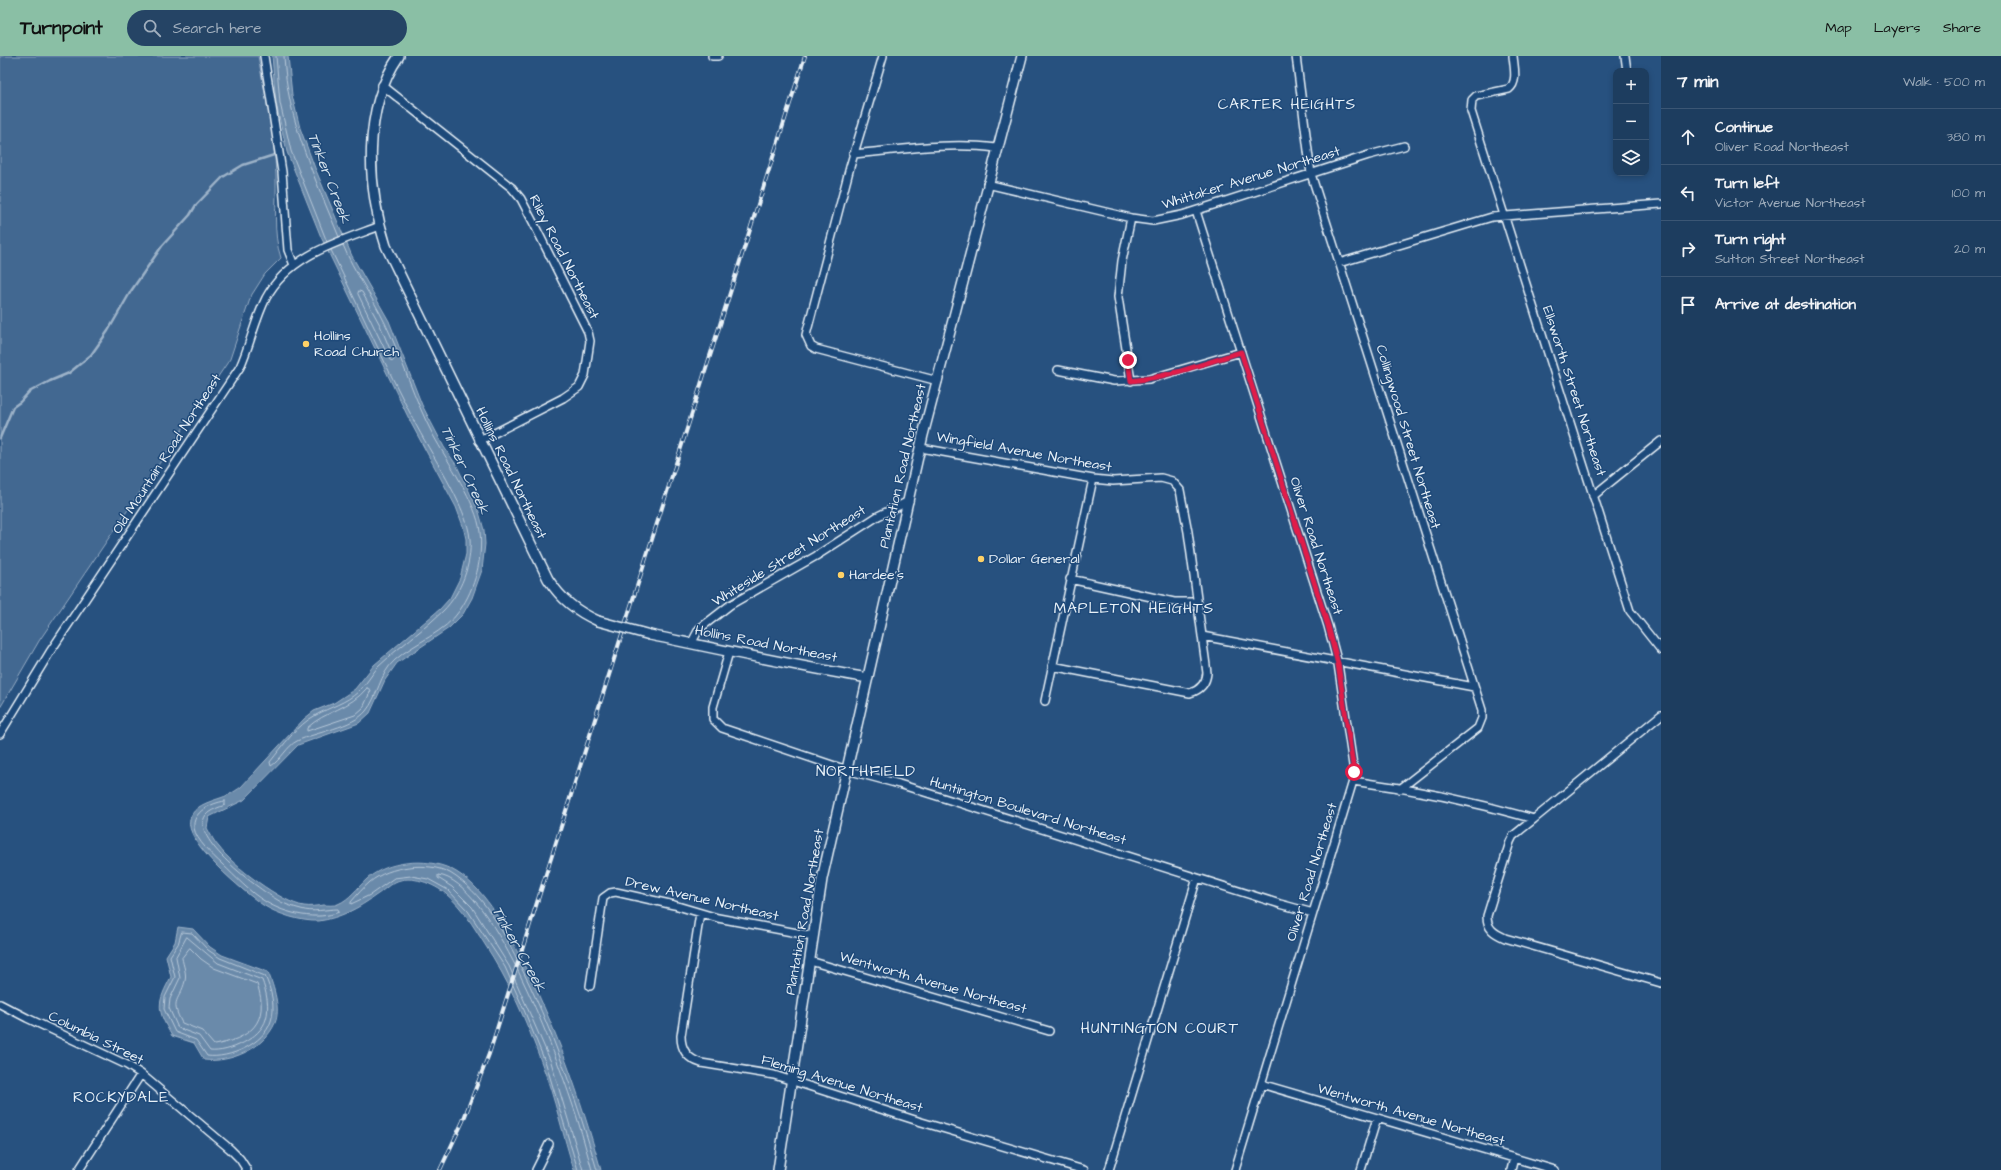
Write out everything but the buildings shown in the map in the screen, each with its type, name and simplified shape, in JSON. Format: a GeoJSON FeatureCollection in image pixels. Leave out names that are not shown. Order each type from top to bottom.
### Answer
{"type":"FeatureCollection","features":[{"type":"Feature","properties":{"kind":"main road","name":"Hollins Road Northeast"},"geometry":{"type":"LineString","coordinates":[[399,56],[382,85],[375,115],[373,140],[374,187],[380,226],[394,264],[479,441],[548,579],[558,593],[574,608],[598,621],[691,644],[868,678]]}},
{"type":"Feature","properties":{"kind":"main road","name":"Plantation Road Northeast"},"geometry":{"type":"LineString","coordinates":[[778,1170],[822,879],[920,448],[996,148],[1022,56]]}},
{"type":"Feature","properties":{"kind":"street"},"geometry":{"type":"LineString","coordinates":[[264,56],[282,172],[287,243],[294,265]]}},
{"type":"Feature","properties":{"kind":"street"},"geometry":{"type":"LineString","coordinates":[[712,56],[718,56]]}},
{"type":"Feature","properties":{"kind":"street"},"geometry":{"type":"LineString","coordinates":[[883,56],[853,154],[828,255],[807,331],[807,340],[811,346],[816,349],[938,381]]}},
{"type":"Feature","properties":{"kind":"street","name":"Collingwood Street Northeast"},"geometry":{"type":"LineString","coordinates":[[1296,56],[1311,174],[1482,710],[1482,718],[1478,728],[1400,789]]}},
{"type":"Feature","properties":{"kind":"street","name":"Ellsworth Street Northeast"},"geometry":{"type":"LineString","coordinates":[[1513,56],[1515,80],[1512,87],[1509,89],[1480,94],[1472,100],[1471,111],[1630,611],[1661,650]]}},
{"type":"Feature","properties":{"kind":"street"},"geometry":{"type":"LineString","coordinates":[[1625,56],[1627,68]]}},
{"type":"Feature","properties":{"kind":"street","name":"Riley Road Northeast"},"geometry":{"type":"LineString","coordinates":[[382,85],[502,179],[521,199],[588,332],[589,349],[583,381],[574,392],[479,441]]}},
{"type":"Feature","properties":{"kind":"street"},"geometry":{"type":"LineString","coordinates":[[853,154],[954,146],[996,148]]}},
{"type":"Feature","properties":{"kind":"street","name":"Whittaker Avenue Northeast"},"geometry":{"type":"LineString","coordinates":[[987,184],[1131,218],[1153,221],[1196,211],[1369,155],[1404,146]]}},
{"type":"Feature","properties":{"kind":"street"},"geometry":{"type":"LineString","coordinates":[[1340,263],[1492,217],[1661,204]]}},
{"type":"Feature","properties":{"kind":"street","name":"Oliver Road Northeast"},"geometry":{"type":"LineString","coordinates":[[1196,211],[1322,607],[1337,660],[1352,757],[1353,781],[1235,1170]]}},
{"type":"Feature","properties":{"kind":"street"},"geometry":{"type":"LineString","coordinates":[[1131,218],[1122,261],[1118,297],[1131,381]]}},
{"type":"Feature","properties":{"kind":"street","name":"Old Mountain Road Northeast"},"geometry":{"type":"LineString","coordinates":[[0,734],[50,652],[240,367],[266,299],[274,285],[294,265],[320,250],[380,226]]}},
{"type":"Feature","properties":{"kind":"street"},"geometry":{"type":"LineString","coordinates":[[1058,370],[1114,381],[1131,381],[1171,374],[1241,352]]}},
{"type":"Feature","properties":{"kind":"street"},"geometry":{"type":"LineString","coordinates":[[1593,496],[1661,441]]}},
{"type":"Feature","properties":{"kind":"street","name":"Wingfield Avenue Northeast"},"geometry":{"type":"LineString","coordinates":[[920,448],[1093,479],[1113,481],[1161,478],[1172,481],[1177,485],[1183,499],[1198,602],[1207,673],[1204,683],[1200,688],[1190,693],[1052,666]]}},
{"type":"Feature","properties":{"kind":"street"},"geometry":{"type":"LineString","coordinates":[[1045,701],[1070,579],[1093,479]]}},
{"type":"Feature","properties":{"kind":"street","name":"Whiteside Street Northeast"},"geometry":{"type":"LineString","coordinates":[[691,644],[699,629],[730,605],[816,556],[878,516],[909,501]]}},
{"type":"Feature","properties":{"kind":"street"},"geometry":{"type":"LineString","coordinates":[[1070,579],[1174,602],[1198,602]]}},
{"type":"Feature","properties":{"kind":"street"},"geometry":{"type":"LineString","coordinates":[[1202,636],[1337,660],[1474,687]]}},
{"type":"Feature","properties":{"kind":"street","name":"Huntington Boulevard Northeast"},"geometry":{"type":"LineString","coordinates":[[729,652],[713,707],[714,719],[722,728],[736,734],[847,770],[899,784],[1313,913]]}},
{"type":"Feature","properties":{"kind":"street"},"geometry":{"type":"LineString","coordinates":[[1661,715],[1513,836],[1487,916],[1489,928],[1493,932],[1505,938],[1661,983]]}},
{"type":"Feature","properties":{"kind":"street"},"geometry":{"type":"LineString","coordinates":[[1353,781],[1498,808],[1534,819]]}},
{"type":"Feature","properties":{"kind":"street"},"geometry":{"type":"LineString","coordinates":[[1109,1170],[1197,878]]}},
{"type":"Feature","properties":{"kind":"street","name":"Drew Avenue Northeast"},"geometry":{"type":"LineString","coordinates":[[590,986],[603,898],[616,892],[757,926],[813,936]]}},
{"type":"Feature","properties":{"kind":"street","name":"Fleming Avenue Northeast"},"geometry":{"type":"LineString","coordinates":[[700,913],[681,1036],[682,1048],[690,1058],[701,1063],[758,1072],[792,1081],[1084,1170]]}},
{"type":"Feature","properties":{"kind":"street","name":"Wentworth Avenue Northeast"},"geometry":{"type":"LineString","coordinates":[[810,961],[1048,1031]]}},
{"type":"Feature","properties":{"kind":"street","name":"Columbia Street"},"geometry":{"type":"LineString","coordinates":[[1,1008],[127,1065],[141,1074],[230,1149],[246,1168]]}},
{"type":"Feature","properties":{"kind":"street"},"geometry":{"type":"LineString","coordinates":[[80,1170],[141,1074]]}},
{"type":"Feature","properties":{"kind":"street","name":"Wentworth Avenue Northeast"},"geometry":{"type":"LineString","coordinates":[[1261,1084],[1555,1170]]}},
{"type":"Feature","properties":{"kind":"street"},"geometry":{"type":"LineString","coordinates":[[1361,1170],[1377,1118]]}},
{"type":"Feature","properties":{"kind":"street"},"geometry":{"type":"LineString","coordinates":[[536,1170],[549,1144]]}},
{"type":"Feature","properties":{"kind":"street"},"geometry":{"type":"LineString","coordinates":[[1511,1170],[1514,1158]]}},
{"type":"Feature","properties":{"kind":"shaded area"},"geometry":{"type":"Polygon","coordinates":[[[0,56],[258,56],[274,146],[276,177],[276,228],[278,248],[281,258],[265,274],[251,296],[230,359],[39,641],[0,708],[0,56]]]}},
{"type":"Feature","properties":{"kind":"water"},"geometry":{"type":"Polygon","coordinates":[[[272,56],[288,56],[292,95],[300,128],[315,168],[352,256],[389,321],[422,405],[444,447],[457,466],[479,512],[484,530],[485,544],[482,570],[472,598],[463,614],[449,628],[397,663],[385,680],[370,713],[359,723],[298,745],[244,800],[209,817],[207,828],[225,855],[246,873],[283,898],[304,906],[338,904],[350,896],[375,873],[396,865],[419,862],[430,863],[441,865],[463,876],[492,907],[507,932],[533,983],[556,1035],[576,1088],[601,1170],[574,1170],[547,1077],[517,1002],[502,972],[472,924],[458,905],[446,894],[422,881],[408,879],[401,880],[390,885],[362,905],[342,915],[319,921],[298,919],[282,914],[263,905],[243,890],[205,853],[190,829],[190,819],[193,813],[201,805],[230,794],[241,787],[304,719],[314,711],[334,703],[355,689],[374,665],[440,609],[450,598],[460,578],[466,554],[466,539],[456,507],[411,423],[321,237],[287,152],[276,103],[272,56]]]}},
{"type":"Feature","properties":{"kind":"water"},"geometry":{"type":"Polygon","coordinates":[[[178,927],[193,929],[210,947],[222,955],[268,972],[276,998],[277,1017],[270,1032],[255,1047],[225,1059],[204,1060],[194,1043],[172,1036],[163,1019],[160,1006],[163,993],[171,977],[166,956],[175,942],[178,927]]]}},
{"type":"Feature","properties":{"kind":"waterway"},"geometry":{"type":"LineString","coordinates":[[0,438],[13,407],[29,392],[69,373],[91,355],[108,331],[131,291],[162,246],[190,215],[196,205],[223,177],[243,165],[274,155]]}},
{"type":"Feature","properties":{"kind":"railway"},"geometry":{"type":"LineString","coordinates":[[440,1170],[463,1121],[489,1054],[805,56]]}},
{"type":"Feature","properties":{"kind":"place","name":"Hollins Road Church"},"geometry":{"type":"Point","coordinates":[306,344]}},
{"type":"Feature","properties":{"kind":"place","name":"Dollar General"},"geometry":{"type":"Point","coordinates":[981,559]}},
{"type":"Feature","properties":{"kind":"place","name":"Hardee's"},"geometry":{"type":"Point","coordinates":[841,575]}},
{"type":"Feature","properties":{"kind":"district","name":"CARTER HEIGHTS"},"geometry":{"type":"Point","coordinates":[1287,104]}},
{"type":"Feature","properties":{"kind":"district","name":"MAPLETON HEIGHTS"},"geometry":{"type":"Point","coordinates":[1134,608]}},
{"type":"Feature","properties":{"kind":"district","name":"NORTHFIELD"},"geometry":{"type":"Point","coordinates":[866,771]}},
{"type":"Feature","properties":{"kind":"district","name":"HUNTINGTON COURT"},"geometry":{"type":"Point","coordinates":[1160,1028]}},
{"type":"Feature","properties":{"kind":"district","name":"ROCKYDALE"},"geometry":{"type":"Point","coordinates":[121,1097]}},
{"type":"Feature","properties":{"kind":"route"},"geometry":{"type":"LineString","coordinates":[[1128,360],[1131,381],[1171,374],[1241,352],[1328,626],[1338,664],[1354,772]]}},
{"type":"Feature","properties":{"kind":"water label","name":"Tinker Creek"},"geometry":{"type":"Point","coordinates":[329,178]}},
{"type":"Feature","properties":{"kind":"water label","name":"Tinker Creek"},"geometry":{"type":"Point","coordinates":[465,470]}},
{"type":"Feature","properties":{"kind":"water label","name":"Tinker Creek"},"geometry":{"type":"Point","coordinates":[519,949]}}]}
